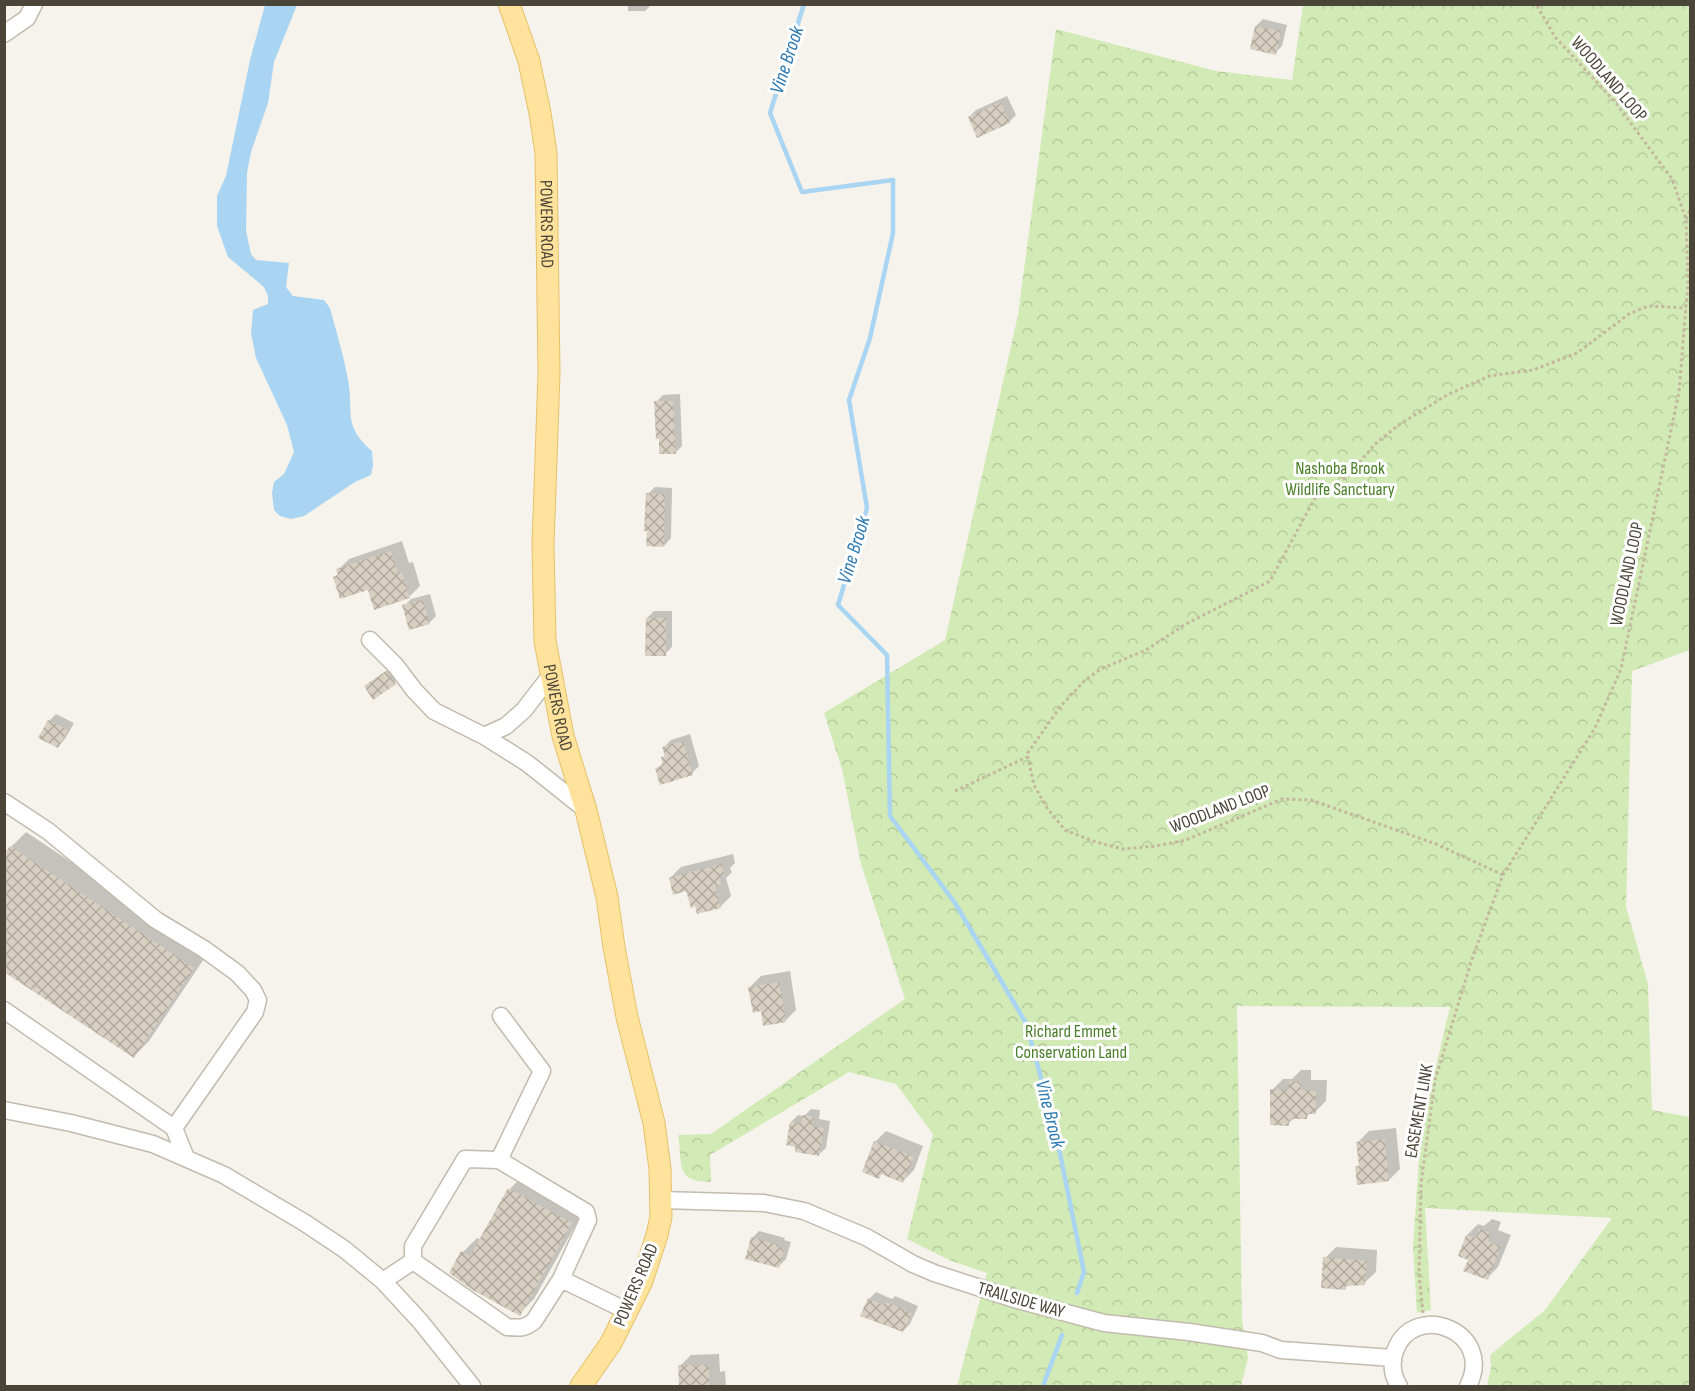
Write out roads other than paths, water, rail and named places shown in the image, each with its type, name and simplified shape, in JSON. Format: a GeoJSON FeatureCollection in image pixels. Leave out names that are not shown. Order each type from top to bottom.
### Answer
{"type":"FeatureCollection","features":[{"type":"Feature","properties":{"kind":"main road","name":"POWERS ROAD"},"geometry":{"type":"LineString","coordinates":[[509,4],[529,61],[546,153],[549,374],[543,544],[545,641],[563,736],[586,810],[607,897],[627,1017],[654,1123],[662,1200],[657,1235],[642,1281],[611,1343],[581,1386]]}},
{"type":"Feature","properties":{"kind":"street"},"geometry":{"type":"LineString","coordinates":[[4,34],[27,18],[34,4]]}},
{"type":"Feature","properties":{"kind":"street"},"geometry":{"type":"LineString","coordinates":[[370,640],[396,666],[434,711],[484,736],[527,763],[586,810]]}},
{"type":"Feature","properties":{"kind":"street"},"geometry":{"type":"LineString","coordinates":[[484,736],[506,726],[524,710],[551,675]]}},
{"type":"Feature","properties":{"kind":"street"},"geometry":{"type":"LineString","coordinates":[[4,802],[48,831],[156,920],[204,949],[237,973],[253,990],[258,1000],[255,1012],[174,1128]]}},
{"type":"Feature","properties":{"kind":"street"},"geometry":{"type":"LineString","coordinates":[[4,1010],[174,1128],[186,1158]]}},
{"type":"Feature","properties":{"kind":"street"},"geometry":{"type":"LineString","coordinates":[[499,1160],[542,1071],[501,1016]]}},
{"type":"Feature","properties":{"kind":"street"},"geometry":{"type":"LineString","coordinates":[[4,1110],[71,1123],[153,1144],[224,1175],[305,1223],[344,1249],[383,1281],[420,1321],[472,1386]]}},
{"type":"Feature","properties":{"kind":"street"},"geometry":{"type":"LineString","coordinates":[[465,1159],[499,1160],[586,1212],[588,1220],[561,1279],[528,1327],[507,1327],[413,1261],[413,1246],[465,1159]]}},
{"type":"Feature","properties":{"kind":"street","name":"TRAILSIDE WAY"},"geometry":{"type":"LineString","coordinates":[[662,1200],[764,1203],[804,1210],[866,1237],[934,1273],[1014,1299],[1104,1323],[1262,1343],[1281,1350],[1393,1358]]}},
{"type":"Feature","properties":{"kind":"street"},"geometry":{"type":"LineString","coordinates":[[383,1281],[413,1261]]}},
{"type":"Feature","properties":{"kind":"street"},"geometry":{"type":"LineString","coordinates":[[561,1279],[627,1311]]}},
{"type":"Feature","properties":{"kind":"street"},"geometry":{"type":"LineString","coordinates":[[1399,1386],[1393,1371],[1393,1358],[1397,1347],[1413,1330],[1437,1325],[1449,1328],[1468,1343],[1473,1355],[1474,1367],[1468,1386]]}},
{"type":"Feature","properties":{"kind":"water"},"geometry":{"type":"Polygon","coordinates":[[[265,5],[297,5],[274,62],[268,103],[251,152],[247,173],[246,231],[251,254],[256,260],[289,263],[286,287],[293,296],[324,300],[330,308],[350,391],[353,426],[356,433],[372,451],[373,465],[371,475],[355,482],[304,516],[291,519],[280,516],[274,510],[272,493],[274,482],[284,474],[294,452],[287,425],[256,358],[251,333],[253,310],[268,304],[268,296],[264,287],[228,257],[217,226],[217,196],[226,176],[250,60],[265,5]]]}},
{"type":"Feature","properties":{"kind":"waterway","name":"Vine Brook"},"geometry":{"type":"LineString","coordinates":[[804,4],[770,113],[802,192],[893,180],[893,233],[870,338],[849,400],[867,508],[838,605],[887,655],[890,816],[955,903],[1026,1023],[1055,1129],[1084,1272],[1077,1293]]}},
{"type":"Feature","properties":{"kind":"waterway","name":"Vine Brook"},"geometry":{"type":"LineString","coordinates":[[1043,1386],[1062,1335]]}},
{"type":"Feature","properties":{"kind":"park label","name":"Nashoba Brook Wildlife Sanctuary"},"geometry":{"type":"Point","coordinates":[1340,478]}},
{"type":"Feature","properties":{"kind":"park label","name":"Richard Emmet Conservation Land"},"geometry":{"type":"Point","coordinates":[1071,1041]}}]}
